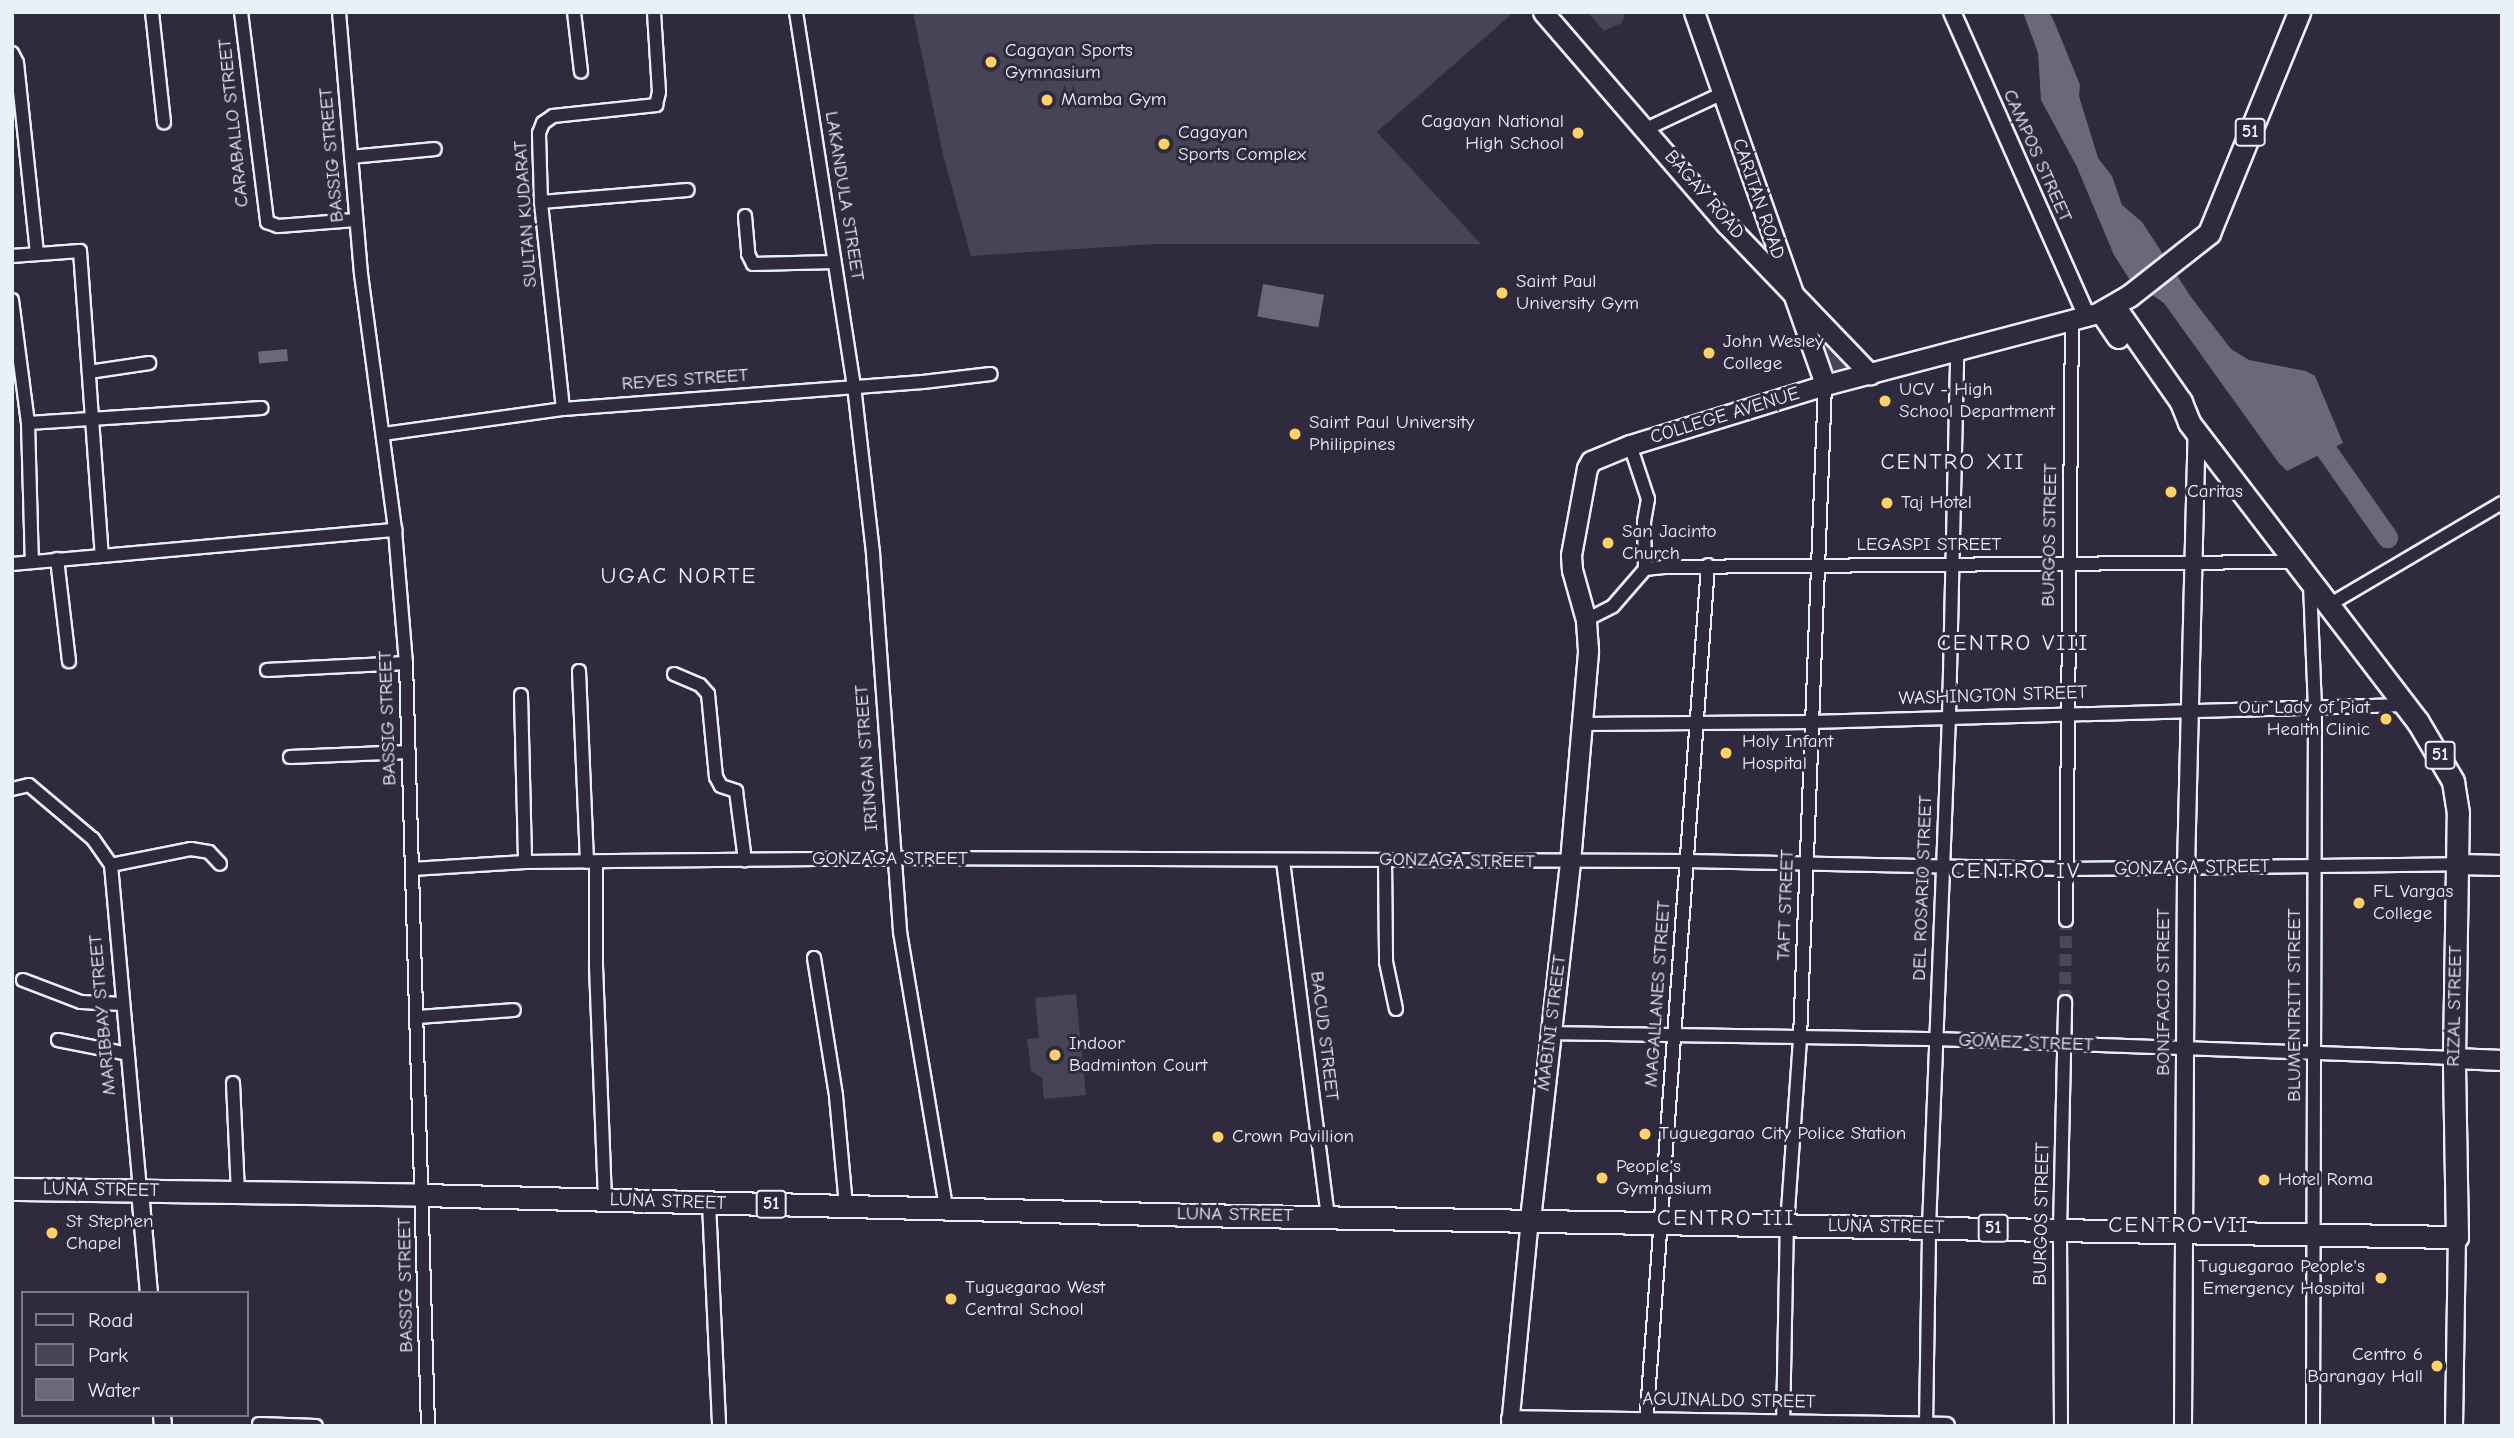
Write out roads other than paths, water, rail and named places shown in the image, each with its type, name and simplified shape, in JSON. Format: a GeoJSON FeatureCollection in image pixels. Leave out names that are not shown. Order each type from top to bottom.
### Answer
{"type":"FeatureCollection","features":[{"type":"Feature","properties":{"kind":"main road","name":"BAGAY ROAD"},"geometry":{"type":"LineString","coordinates":[[1543,12],[1727,225],[1870,374]]}},
{"type":"Feature","properties":{"kind":"main road","name":"CARITAN ROAD"},"geometry":{"type":"LineString","coordinates":[[1693,12],[1825,385]]}},
{"type":"Feature","properties":{"kind":"main road","name":"51"},"geometry":{"type":"LineString","coordinates":[[2190,250],[2285,12]]}},
{"type":"Feature","properties":{"kind":"main road","name":"51"},"geometry":{"type":"LineString","coordinates":[[2101,310],[2190,250],[2209,233],[2299,12]]}},
{"type":"Feature","properties":{"kind":"main road","name":"COLLEGE AVENUE"},"geometry":{"type":"LineString","coordinates":[[1586,620],[1572,570],[1571,555],[1587,468],[1591,461],[1630,445],[1825,385],[2101,310]]}},
{"type":"Feature","properties":{"kind":"main road","name":"RIZAL STREET"},"geometry":{"type":"LineString","coordinates":[[2101,310],[2170,410],[2193,427],[2293,562],[2405,705],[2442,758],[2453,781],[2458,813],[2454,1058],[2457,1237]]}},
{"type":"Feature","properties":{"kind":"main road","name":"MABINI STREET"},"geometry":{"type":"LineString","coordinates":[[1530,1219],[1570,862],[1588,650],[1586,620]]}},
{"type":"Feature","properties":{"kind":"main road","name":"GONZAGA STREET"},"geometry":{"type":"LineString","coordinates":[[2458,864],[2502,865]]}},
{"type":"Feature","properties":{"kind":"main road","name":"GOMEZ STREET"},"geometry":{"type":"LineString","coordinates":[[2454,1058],[2502,1060]]}},
{"type":"Feature","properties":{"kind":"main road","name":"LUNA STREET"},"geometry":{"type":"LineString","coordinates":[[12,1189],[2457,1237]]}},
{"type":"Feature","properties":{"kind":"street"},"geometry":{"type":"LineString","coordinates":[[152,12],[164,122]]}},
{"type":"Feature","properties":{"kind":"street","name":"CARABALLO STREET"},"geometry":{"type":"LineString","coordinates":[[241,12],[267,222],[278,226],[356,220]]}},
{"type":"Feature","properties":{"kind":"street","name":"BASSIG STREET"},"geometry":{"type":"LineString","coordinates":[[339,12],[356,220],[395,530],[406,663],[428,1426]]}},
{"type":"Feature","properties":{"kind":"street"},"geometry":{"type":"LineString","coordinates":[[574,12],[581,72]]}},
{"type":"Feature","properties":{"kind":"street","name":"SULTAN KUDARAT"},"geometry":{"type":"LineString","coordinates":[[563,408],[541,202],[538,151],[543,122],[553,116],[567,113],[656,105],[659,92],[654,12]]}},
{"type":"Feature","properties":{"kind":"street","name":"LAKANDULA STREET"},"geometry":{"type":"LineString","coordinates":[[796,12],[854,386]]}},
{"type":"Feature","properties":{"kind":"street","name":"CAMPOS STREET"},"geometry":{"type":"LineString","coordinates":[[1952,12],[2101,310]]}},
{"type":"Feature","properties":{"kind":"street"},"geometry":{"type":"LineString","coordinates":[[12,53],[17,63],[37,254]]}},
{"type":"Feature","properties":{"kind":"street"},"geometry":{"type":"LineString","coordinates":[[1646,129],[1721,94]]}},
{"type":"Feature","properties":{"kind":"street"},"geometry":{"type":"LineString","coordinates":[[351,157],[435,149]]}},
{"type":"Feature","properties":{"kind":"street"},"geometry":{"type":"LineString","coordinates":[[541,202],[688,190]]}},
{"type":"Feature","properties":{"kind":"street"},"geometry":{"type":"LineString","coordinates":[[745,216],[748,254],[753,264],[835,262]]}},
{"type":"Feature","properties":{"kind":"street"},"geometry":{"type":"LineString","coordinates":[[12,256],[80,251],[102,555]]}},
{"type":"Feature","properties":{"kind":"street"},"geometry":{"type":"LineString","coordinates":[[12,300],[27,423],[32,562]]}},
{"type":"Feature","properties":{"kind":"street","name":"BURGOS STREET"},"geometry":{"type":"LineString","coordinates":[[2066,920],[2068,564],[2101,310]]}},
{"type":"Feature","properties":{"kind":"street","name":"DEL ROSARIO STREET"},"geometry":{"type":"LineString","coordinates":[[1926,1425],[1929,1227],[1949,716],[1956,351]]}},
{"type":"Feature","properties":{"kind":"street"},"geometry":{"type":"LineString","coordinates":[[89,372],[149,363]]}},
{"type":"Feature","properties":{"kind":"street","name":"REYES STREET"},"geometry":{"type":"LineString","coordinates":[[383,434],[563,408],[991,374]]}},
{"type":"Feature","properties":{"kind":"street","name":"TAFT STREET"},"geometry":{"type":"LineString","coordinates":[[1783,1425],[1787,1225],[1800,1038],[1825,385]]}},
{"type":"Feature","properties":{"kind":"street","name":"IRINGAN STREET"},"geometry":{"type":"LineString","coordinates":[[854,386],[873,554],[900,932],[946,1207]]}},
{"type":"Feature","properties":{"kind":"street"},"geometry":{"type":"LineString","coordinates":[[27,423],[262,408]]}},
{"type":"Feature","properties":{"kind":"street","name":"BONIFACIO STREET"},"geometry":{"type":"LineString","coordinates":[[2183,1426],[2182,1232],[2193,427]]}},
{"type":"Feature","properties":{"kind":"street"},"geometry":{"type":"LineString","coordinates":[[1586,620],[1613,606],[1645,569],[1644,522],[1648,499],[1630,445]]}},
{"type":"Feature","properties":{"kind":"street"},"geometry":{"type":"LineString","coordinates":[[2327,606],[2502,503]]}},
{"type":"Feature","properties":{"kind":"street"},"geometry":{"type":"LineString","coordinates":[[12,564],[395,530]]}},
{"type":"Feature","properties":{"kind":"street"},"geometry":{"type":"LineString","coordinates":[[57,559],[69,661]]}},
{"type":"Feature","properties":{"kind":"street","name":"LEGASPI STREET"},"geometry":{"type":"LineString","coordinates":[[1645,569],[1709,565],[2293,562]]}},
{"type":"Feature","properties":{"kind":"street","name":"MAGALLANES STREET"},"geometry":{"type":"LineString","coordinates":[[1646,1423],[1709,565]]}},
{"type":"Feature","properties":{"kind":"street","name":"BLUMENTRITT STREET"},"geometry":{"type":"LineString","coordinates":[[2310,584],[2315,707],[2314,1426]]}},
{"type":"Feature","properties":{"kind":"street"},"geometry":{"type":"LineString","coordinates":[[267,670],[406,663]]}},
{"type":"Feature","properties":{"kind":"street"},"geometry":{"type":"LineString","coordinates":[[579,671],[592,862],[605,1200]]}},
{"type":"Feature","properties":{"kind":"street"},"geometry":{"type":"LineString","coordinates":[[674,674],[700,685],[708,694],[716,777],[721,786],[736,791],[745,860]]}},
{"type":"Feature","properties":{"kind":"street"},"geometry":{"type":"LineString","coordinates":[[521,695],[525,862]]}},
{"type":"Feature","properties":{"kind":"street","name":"WASHINGTON STREET"},"geometry":{"type":"LineString","coordinates":[[1582,724],[1811,722],[2405,705]]}},
{"type":"Feature","properties":{"kind":"street"},"geometry":{"type":"LineString","coordinates":[[289,757],[409,752]]}},
{"type":"Feature","properties":{"kind":"street"},"geometry":{"type":"LineString","coordinates":[[12,789],[29,785],[93,839],[111,865],[191,849],[209,852],[220,864]]}},
{"type":"Feature","properties":{"kind":"street","name":"GONZAGA STREET"},"geometry":{"type":"LineString","coordinates":[[412,869],[525,862],[895,858],[1687,861],[2067,869],[2458,864]]}},
{"type":"Feature","properties":{"kind":"street"},"geometry":{"type":"LineString","coordinates":[[1385,860],[1386,962],[1396,1009]]}},
{"type":"Feature","properties":{"kind":"street","name":"BACUD STREET"},"geometry":{"type":"LineString","coordinates":[[1283,861],[1328,1216]]}},
{"type":"Feature","properties":{"kind":"street","name":"MARIBBAY STREET"},"geometry":{"type":"LineString","coordinates":[[111,865],[149,1291]]}},
{"type":"Feature","properties":{"kind":"street"},"geometry":{"type":"LineString","coordinates":[[814,958],[836,1096],[846,1205]]}},
{"type":"Feature","properties":{"kind":"street"},"geometry":{"type":"LineString","coordinates":[[23,980],[81,1002],[123,1004]]}},
{"type":"Feature","properties":{"kind":"street","name":"BURGOS STREET"},"geometry":{"type":"LineString","coordinates":[[2061,1426],[2060,1230],[2065,1002]]}},
{"type":"Feature","properties":{"kind":"street"},"geometry":{"type":"LineString","coordinates":[[417,1017],[514,1010]]}},
{"type":"Feature","properties":{"kind":"street","name":"GOMEZ STREET"},"geometry":{"type":"LineString","coordinates":[[1550,1033],[1936,1039],[2454,1058]]}},
{"type":"Feature","properties":{"kind":"street"},"geometry":{"type":"LineString","coordinates":[[58,1040],[128,1054]]}},
{"type":"Feature","properties":{"kind":"street"},"geometry":{"type":"LineString","coordinates":[[233,1083],[238,1192]]}},
{"type":"Feature","properties":{"kind":"street"},"geometry":{"type":"LineString","coordinates":[[709,1203],[719,1426],[714,1426]]}},
{"type":"Feature","properties":{"kind":"street","name":"MABINI STREET"},"geometry":{"type":"LineString","coordinates":[[1510,1422],[1530,1219]]}},
{"type":"Feature","properties":{"kind":"street","name":"RIZAL STREET"},"geometry":{"type":"LineString","coordinates":[[2454,1426],[2457,1237]]}},
{"type":"Feature","properties":{"kind":"street","name":"AGUINALDO STREET"},"geometry":{"type":"LineString","coordinates":[[1510,1422],[1946,1426]]}},
{"type":"Feature","properties":{"kind":"street"},"geometry":{"type":"LineString","coordinates":[[259,1424],[316,1426]]}},
{"type":"Feature","properties":{"kind":"water"},"geometry":{"type":"Polygon","coordinates":[[[2023,12],[2049,12],[2054,21],[2080,85],[2079,96],[2098,158],[2112,176],[2122,205],[2142,222],[2191,297],[2231,349],[2249,360],[2306,371],[2315,376],[2343,443],[2287,471],[2164,303],[2130,280],[2114,255],[2076,165],[2041,100],[2038,53],[2023,12]]]}},
{"type":"Feature","properties":{"kind":"water"},"geometry":{"type":"Polygon","coordinates":[[[1263,284],[1324,295],[1318,327],[1257,316],[1263,284]]]}},
{"type":"Feature","properties":{"kind":"water"},"geometry":{"type":"Polygon","coordinates":[[[287,349],[288,361],[259,363],[258,352],[287,349]]]}},
{"type":"Feature","properties":{"kind":"waterway"},"geometry":{"type":"LineString","coordinates":[[2312,430],[2387,537]]}},
{"type":"Feature","properties":{"kind":"tunnel"},"geometry":{"type":"LineString","coordinates":[[2065,1002],[2066,920]]}},
{"type":"Feature","properties":{"kind":"place","name":"Cagayan Sports Gymnasium"},"geometry":{"type":"Point","coordinates":[991,62]}},
{"type":"Feature","properties":{"kind":"place","name":"Mamba Gym"},"geometry":{"type":"Point","coordinates":[1047,100]}},
{"type":"Feature","properties":{"kind":"place","name":"Cagayan National High School"},"geometry":{"type":"Point","coordinates":[1578,133]}},
{"type":"Feature","properties":{"kind":"place","name":"Cagayan Sports Complex"},"geometry":{"type":"Point","coordinates":[1164,144]}},
{"type":"Feature","properties":{"kind":"place","name":"Saint Paul University Gym"},"geometry":{"type":"Point","coordinates":[1502,293]}},
{"type":"Feature","properties":{"kind":"place","name":"John Wesley College"},"geometry":{"type":"Point","coordinates":[1709,353]}},
{"type":"Feature","properties":{"kind":"place","name":"UCV - High School Department"},"geometry":{"type":"Point","coordinates":[1885,401]}},
{"type":"Feature","properties":{"kind":"place","name":"Saint Paul University Philippines"},"geometry":{"type":"Point","coordinates":[1295,434]}},
{"type":"Feature","properties":{"kind":"place","name":"Caritas"},"geometry":{"type":"Point","coordinates":[2171,492]}},
{"type":"Feature","properties":{"kind":"place","name":"Taj Hotel"},"geometry":{"type":"Point","coordinates":[1887,503]}},
{"type":"Feature","properties":{"kind":"place","name":"San Jacinto Church"},"geometry":{"type":"Point","coordinates":[1608,543]}},
{"type":"Feature","properties":{"kind":"place","name":"Our Lady of Piat Health Clinic"},"geometry":{"type":"Point","coordinates":[2386,719]}},
{"type":"Feature","properties":{"kind":"place","name":"Holy Infant Hospital"},"geometry":{"type":"Point","coordinates":[1726,753]}},
{"type":"Feature","properties":{"kind":"place","name":"FL Vargas College"},"geometry":{"type":"Point","coordinates":[2359,903]}},
{"type":"Feature","properties":{"kind":"place","name":"Indoor Badminton Court"},"geometry":{"type":"Point","coordinates":[1055,1055]}},
{"type":"Feature","properties":{"kind":"place","name":"Tuguegarao City Police Station"},"geometry":{"type":"Point","coordinates":[1645,1134]}},
{"type":"Feature","properties":{"kind":"place","name":"Crown Pavillion"},"geometry":{"type":"Point","coordinates":[1218,1137]}},
{"type":"Feature","properties":{"kind":"place","name":"People's Gymnasium"},"geometry":{"type":"Point","coordinates":[1602,1178]}},
{"type":"Feature","properties":{"kind":"place","name":"Hotel Roma"},"geometry":{"type":"Point","coordinates":[2264,1180]}},
{"type":"Feature","properties":{"kind":"place","name":"St Stephen Chapel"},"geometry":{"type":"Point","coordinates":[52,1233]}},
{"type":"Feature","properties":{"kind":"place","name":"Tuguegarao People's Emergency Hospital"},"geometry":{"type":"Point","coordinates":[2381,1278]}},
{"type":"Feature","properties":{"kind":"place","name":"Tuguegarao West Central School"},"geometry":{"type":"Point","coordinates":[951,1299]}},
{"type":"Feature","properties":{"kind":"place","name":"Centro 6 Barangay Hall"},"geometry":{"type":"Point","coordinates":[2437,1366]}},
{"type":"Feature","properties":{"kind":"district","name":"CENTRO XII"},"geometry":{"type":"Point","coordinates":[1953,462]}},
{"type":"Feature","properties":{"kind":"district","name":"UGAC NORTE"},"geometry":{"type":"Point","coordinates":[679,576]}},
{"type":"Feature","properties":{"kind":"district","name":"CENTRO VIII"},"geometry":{"type":"Point","coordinates":[2013,643]}},
{"type":"Feature","properties":{"kind":"district","name":"CENTRO IV"},"geometry":{"type":"Point","coordinates":[2016,871]}},
{"type":"Feature","properties":{"kind":"district","name":"CENTRO III"},"geometry":{"type":"Point","coordinates":[1726,1218]}},
{"type":"Feature","properties":{"kind":"district","name":"CENTRO VII"},"geometry":{"type":"Point","coordinates":[2179,1225]}}]}
